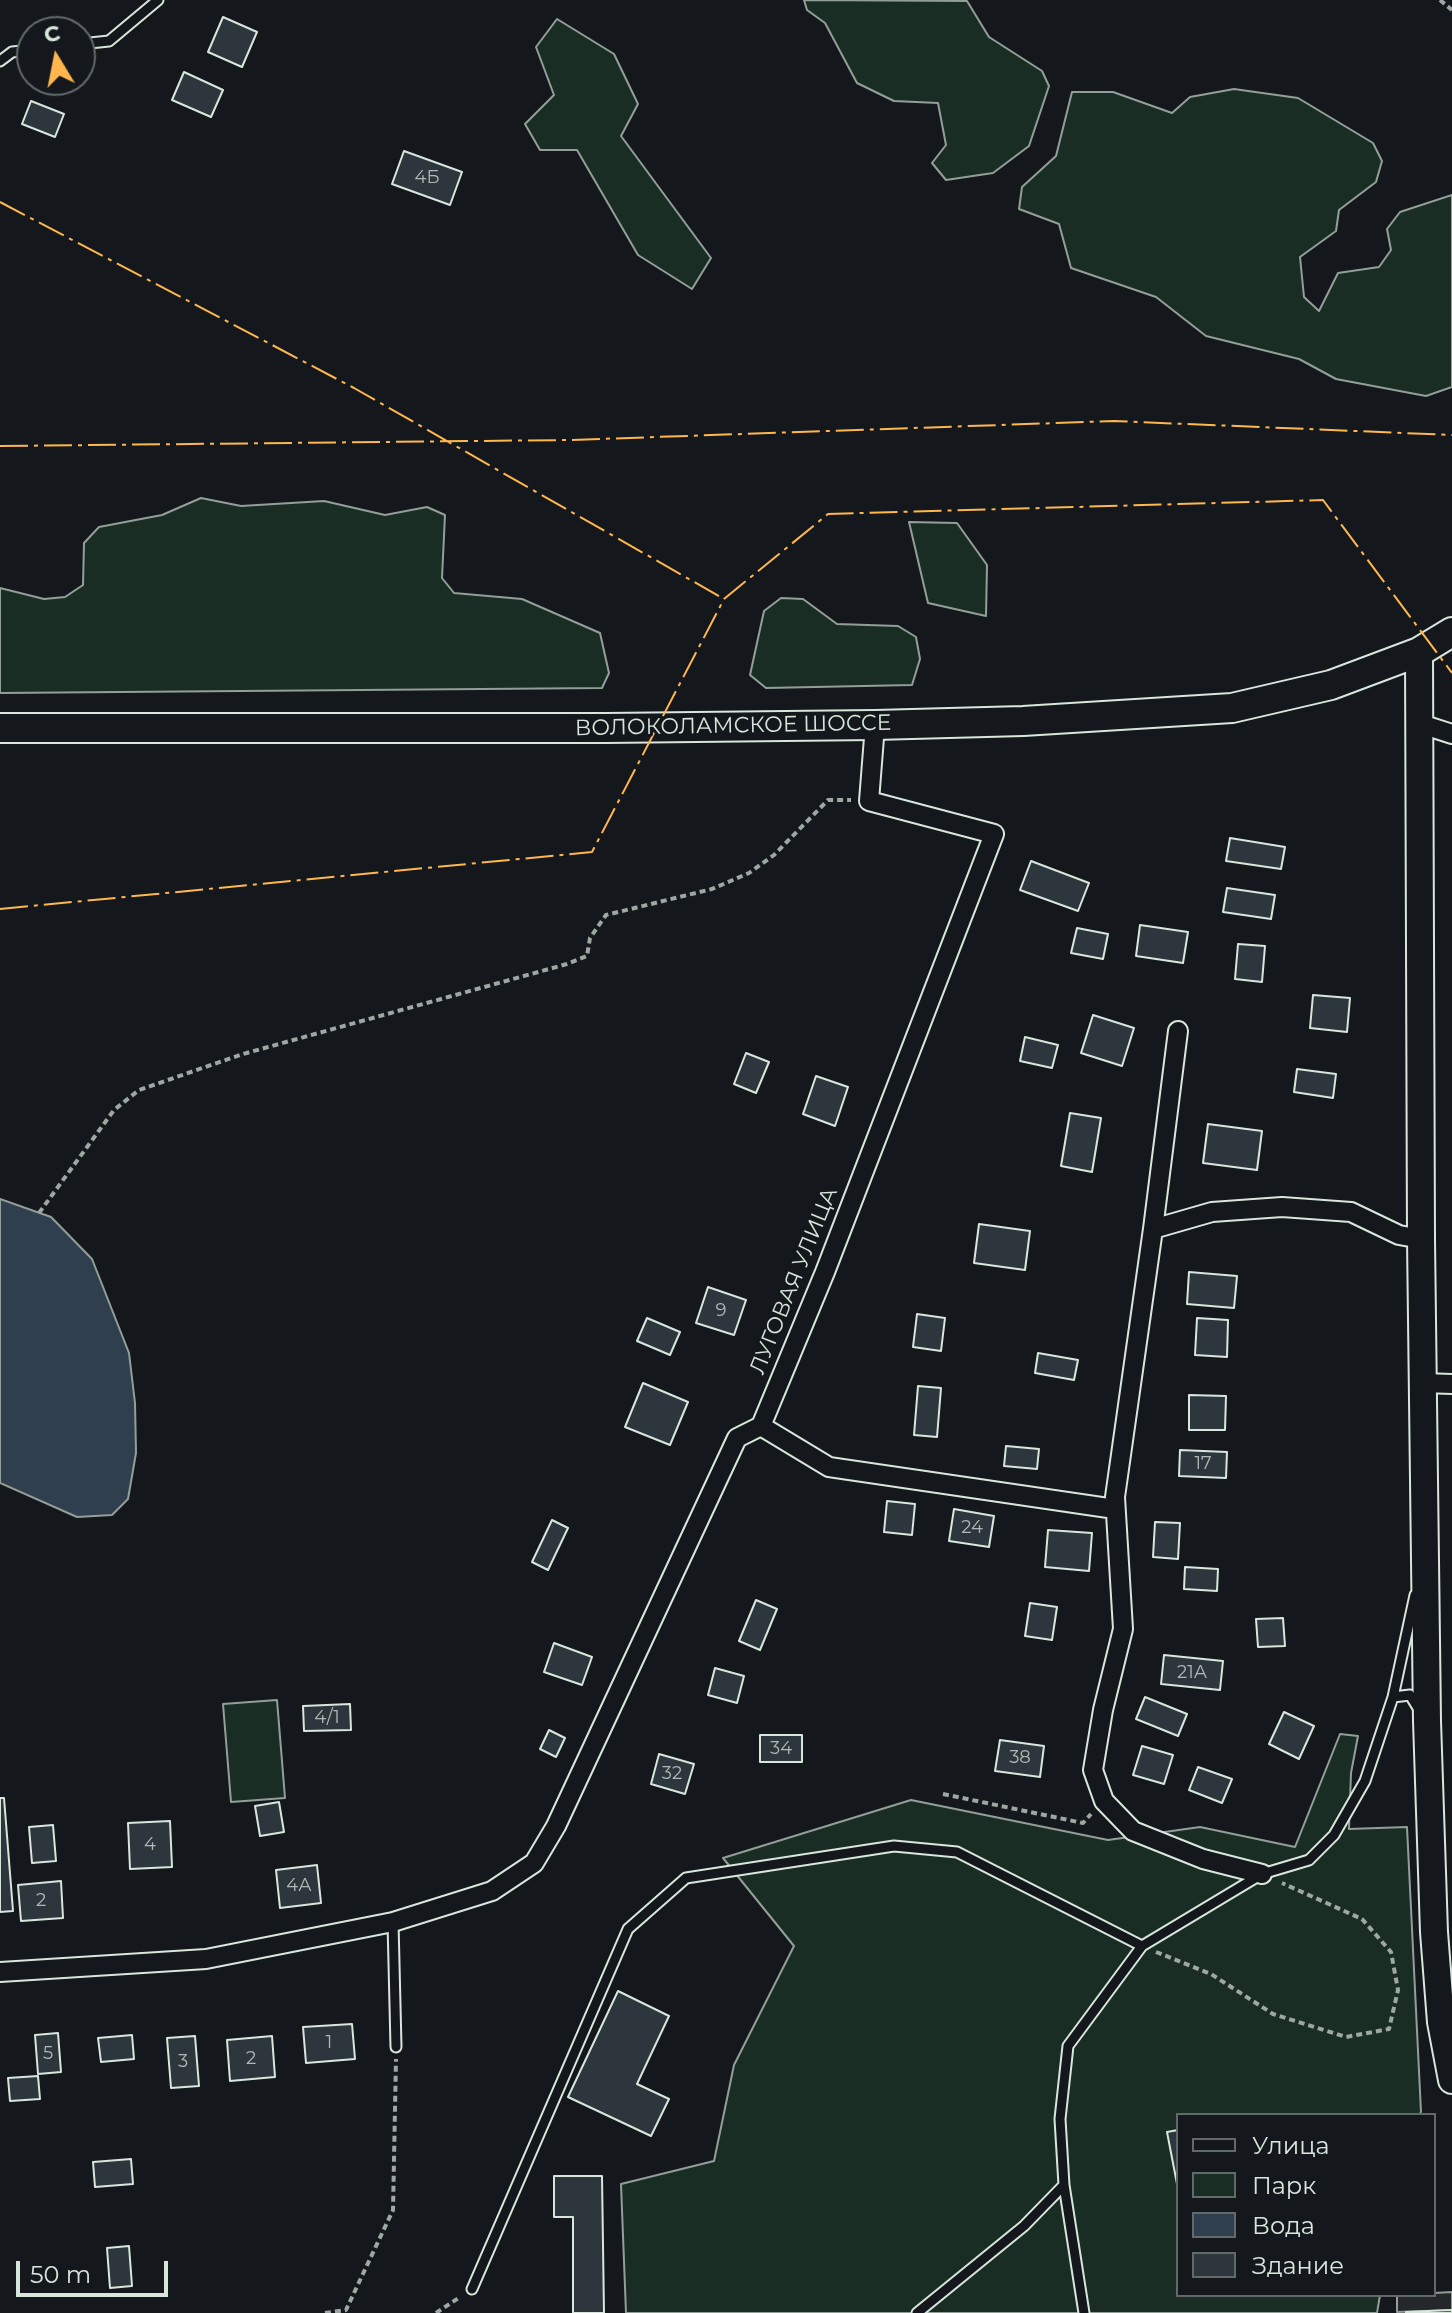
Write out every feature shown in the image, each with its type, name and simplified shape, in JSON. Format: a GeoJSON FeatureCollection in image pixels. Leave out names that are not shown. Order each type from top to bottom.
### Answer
{"type":"FeatureCollection","features":[{"type":"Feature","properties":{"kind":"main road","name":"ВОЛОКОЛАМСКОЕ ШОССЕ"},"geometry":{"type":"LineString","coordinates":[[0,728],[875,725],[1023,721],[1232,708],[1331,685],[1419,652],[1452,632]]}},
{"type":"Feature","properties":{"kind":"main road"},"geometry":{"type":"LineString","coordinates":[[1419,652],[1427,1721],[1434,1932],[1441,2022],[1452,2080]]}},
{"type":"Feature","properties":{"kind":"street"},"geometry":{"type":"LineString","coordinates":[[1421,724],[1452,734]]}},
{"type":"Feature","properties":{"kind":"street"},"geometry":{"type":"LineString","coordinates":[[869,801],[875,725]]}},
{"type":"Feature","properties":{"kind":"street","name":"ЛУГОВАЯ УЛИЦА"},"geometry":{"type":"LineString","coordinates":[[0,1972],[206,1959],[393,1922],[492,1891],[534,1863],[556,1826],[737,1438],[761,1426],[994,834],[869,801]]}},
{"type":"Feature","properties":{"kind":"street"},"geometry":{"type":"LineString","coordinates":[[1178,1031],[1115,1497],[1123,1629],[1103,1710],[1093,1770],[1104,1801],[1133,1831],[1203,1859],[1262,1874]]}},
{"type":"Feature","properties":{"kind":"street"},"geometry":{"type":"LineString","coordinates":[[1153,1229],[1212,1212],[1282,1207],[1351,1212],[1399,1235],[1421,1239]]}},
{"type":"Feature","properties":{"kind":"street"},"geometry":{"type":"LineString","coordinates":[[1423,1383],[1452,1384]]}},
{"type":"Feature","properties":{"kind":"street"},"geometry":{"type":"LineString","coordinates":[[761,1426],[829,1467],[1115,1509]]}},
{"type":"Feature","properties":{"kind":"lane"},"geometry":{"type":"LineString","coordinates":[[96,42],[109,41],[158,0]]}},
{"type":"Feature","properties":{"kind":"lane"},"geometry":{"type":"LineString","coordinates":[[1084,2313],[1064,2185],[1060,2119],[1068,2046],[1142,1946],[1262,1874],[1309,1860],[1334,1835],[1365,1781],[1393,1697],[1425,1547]]}},
{"type":"Feature","properties":{"kind":"lane"},"geometry":{"type":"LineString","coordinates":[[1393,1697],[1410,1695],[1427,1721]]}},
{"type":"Feature","properties":{"kind":"lane"},"geometry":{"type":"LineString","coordinates":[[472,2289],[628,1929],[686,1878],[894,1846],[957,1852],[1142,1946]]}},
{"type":"Feature","properties":{"kind":"lane"},"geometry":{"type":"LineString","coordinates":[[393,1922],[396,2047]]}},
{"type":"Feature","properties":{"kind":"lane"},"geometry":{"type":"LineString","coordinates":[[917,2313],[1024,2226],[1064,2185]]}},
{"type":"Feature","properties":{"kind":"path"},"geometry":{"type":"LineString","coordinates":[[1440,0],[1452,10]]}},
{"type":"Feature","properties":{"kind":"path"},"geometry":{"type":"LineString","coordinates":[[39,1213],[114,1110],[139,1090],[243,1054],[567,964],[587,956],[590,938],[606,915],[712,889],[749,873],[774,855],[828,800],[869,801]]}},
{"type":"Feature","properties":{"kind":"path"},"geometry":{"type":"LineString","coordinates":[[943,1794],[1083,1823],[1104,1801]]}},
{"type":"Feature","properties":{"kind":"path"},"geometry":{"type":"LineString","coordinates":[[1142,1946],[1211,1974],[1273,2014],[1346,2037],[1389,2029],[1398,1990],[1391,1952],[1362,1919],[1262,1874]]}},
{"type":"Feature","properties":{"kind":"path"},"geometry":{"type":"LineString","coordinates":[[325,2313],[346,2310],[393,2210],[396,2047]]}},
{"type":"Feature","properties":{"kind":"path"},"geometry":{"type":"LineString","coordinates":[[436,2313],[472,2289]]}},
{"type":"Feature","properties":{"kind":"green space"},"geometry":{"type":"Polygon","coordinates":[[[804,0],[967,1],[989,37],[1042,71],[1049,86],[1029,146],[993,173],[946,180],[932,163],[946,145],[938,103],[894,101],[857,83],[825,23],[807,10],[804,0]]]}},
{"type":"Feature","properties":{"kind":"green space"},"geometry":{"type":"Polygon","coordinates":[[[557,19],[614,54],[638,104],[621,136],[711,258],[692,289],[638,255],[577,150],[540,150],[525,124],[554,95],[536,47],[557,19]]]}},
{"type":"Feature","properties":{"kind":"green space"},"geometry":{"type":"Polygon","coordinates":[[[1234,89],[1298,98],[1373,143],[1382,161],[1376,182],[1339,210],[1336,231],[1300,257],[1304,297],[1319,311],[1338,273],[1379,267],[1391,250],[1387,229],[1400,212],[1452,195],[1452,387],[1426,396],[1336,379],[1299,359],[1206,336],[1156,297],[1071,268],[1059,224],[1019,209],[1022,187],[1056,156],[1072,92],[1113,92],[1172,113],[1190,97],[1234,89]]]}},
{"type":"Feature","properties":{"kind":"green space"},"geometry":{"type":"Polygon","coordinates":[[[201,498],[241,506],[324,501],[385,515],[427,507],[445,515],[442,578],[454,593],[522,599],[600,633],[609,673],[602,688],[0,693],[0,588],[44,599],[65,597],[83,585],[84,543],[99,527],[162,515],[201,498]]]}},
{"type":"Feature","properties":{"kind":"green space"},"geometry":{"type":"Polygon","coordinates":[[[909,522],[957,523],[987,565],[986,616],[928,603],[909,522]]]}},
{"type":"Feature","properties":{"kind":"green space"},"geometry":{"type":"Polygon","coordinates":[[[781,598],[803,599],[837,624],[898,626],[916,637],[920,659],[912,685],[766,688],[750,675],[764,611],[781,598]]]}},
{"type":"Feature","properties":{"kind":"green space"},"geometry":{"type":"Polygon","coordinates":[[[277,1700],[285,1798],[231,1802],[223,1704],[277,1700]]]}},
{"type":"Feature","properties":{"kind":"green space"},"geometry":{"type":"Polygon","coordinates":[[[1340,1734],[1358,1736],[1351,1773],[1349,1829],[1407,1827],[1421,2112],[1176,2113],[1176,2297],[1380,2297],[1377,2313],[626,2313],[621,2184],[714,2161],[734,2065],[794,1946],[723,1858],[911,1800],[1108,1840],[1200,1827],[1295,1847],[1340,1734]]]}},
{"type":"Feature","properties":{"kind":"shaded area"},"geometry":{"type":"Polygon","coordinates":[[[1452,2292],[1452,2310],[1397,2312],[1397,2297],[1436,2297],[1436,2293],[1452,2292]]]}},
{"type":"Feature","properties":{"kind":"water"},"geometry":{"type":"Polygon","coordinates":[[[0,1199],[51,1217],[92,1259],[129,1353],[135,1403],[136,1453],[128,1499],[112,1515],[77,1517],[0,1483],[0,1199]]]}},
{"type":"Feature","properties":{"kind":"building"},"geometry":{"type":"Polygon","coordinates":[[[223,17],[257,32],[242,67],[208,52],[223,17]]]}},
{"type":"Feature","properties":{"kind":"building"},"geometry":{"type":"Polygon","coordinates":[[[184,72],[223,90],[211,117],[172,100],[184,72]]]}},
{"type":"Feature","properties":{"kind":"building"},"geometry":{"type":"Polygon","coordinates":[[[31,101],[64,114],[55,137],[22,124],[31,101]]]}},
{"type":"Feature","properties":{"kind":"building"},"geometry":{"type":"Polygon","coordinates":[[[404,151],[462,172],[450,205],[392,184],[404,151]]]}},
{"type":"Feature","properties":{"kind":"building"},"geometry":{"type":"Polygon","coordinates":[[[1230,838],[1285,847],[1281,869],[1226,861],[1230,838]]]}},
{"type":"Feature","properties":{"kind":"building"},"geometry":{"type":"Polygon","coordinates":[[[1031,861],[1089,883],[1078,911],[1020,890],[1031,861]]]}},
{"type":"Feature","properties":{"kind":"building"},"geometry":{"type":"Polygon","coordinates":[[[1227,888],[1275,895],[1271,919],[1223,912],[1227,888]]]}},
{"type":"Feature","properties":{"kind":"building"},"geometry":{"type":"Polygon","coordinates":[[[1140,925],[1188,932],[1183,963],[1136,956],[1140,925]]]}},
{"type":"Feature","properties":{"kind":"building"},"geometry":{"type":"Polygon","coordinates":[[[1077,928],[1108,934],[1103,959],[1071,953],[1077,928]]]}},
{"type":"Feature","properties":{"kind":"building"},"geometry":{"type":"Polygon","coordinates":[[[1238,944],[1265,946],[1262,982],[1235,979],[1238,944]]]}},
{"type":"Feature","properties":{"kind":"building"},"geometry":{"type":"Polygon","coordinates":[[[1313,995],[1350,998],[1347,1032],[1310,1028],[1313,995]]]}},
{"type":"Feature","properties":{"kind":"building"},"geometry":{"type":"Polygon","coordinates":[[[1093,1015],[1134,1028],[1122,1066],[1081,1053],[1093,1015]]]}},
{"type":"Feature","properties":{"kind":"building"},"geometry":{"type":"Polygon","coordinates":[[[1025,1037],[1058,1045],[1052,1068],[1020,1061],[1025,1037]]]}},
{"type":"Feature","properties":{"kind":"building"},"geometry":{"type":"Polygon","coordinates":[[[746,1053],[769,1062],[756,1093],[734,1084],[746,1053]]]}},
{"type":"Feature","properties":{"kind":"building"},"geometry":{"type":"Polygon","coordinates":[[[1297,1069],[1336,1074],[1333,1098],[1294,1092],[1297,1069]]]}},
{"type":"Feature","properties":{"kind":"building"},"geometry":{"type":"Polygon","coordinates":[[[816,1076],[848,1087],[835,1126],[803,1114],[816,1076]]]}},
{"type":"Feature","properties":{"kind":"building"},"geometry":{"type":"Polygon","coordinates":[[[1070,1113],[1101,1118],[1092,1172],[1061,1166],[1070,1113]]]}},
{"type":"Feature","properties":{"kind":"building"},"geometry":{"type":"Polygon","coordinates":[[[1208,1124],[1262,1131],[1257,1170],[1203,1163],[1208,1124]]]}},
{"type":"Feature","properties":{"kind":"building"},"geometry":{"type":"Polygon","coordinates":[[[979,1224],[1030,1231],[1025,1270],[974,1263],[979,1224]]]}},
{"type":"Feature","properties":{"kind":"building"},"geometry":{"type":"Polygon","coordinates":[[[1189,1272],[1237,1276],[1234,1308],[1187,1304],[1189,1272]]]}},
{"type":"Feature","properties":{"kind":"building"},"geometry":{"type":"Polygon","coordinates":[[[708,1287],[746,1300],[734,1335],[696,1323],[708,1287]]]}},
{"type":"Feature","properties":{"kind":"building"},"geometry":{"type":"Polygon","coordinates":[[[917,1314],[945,1318],[941,1351],[913,1347],[917,1314]]]}},
{"type":"Feature","properties":{"kind":"building"},"geometry":{"type":"Polygon","coordinates":[[[647,1318],[680,1332],[670,1355],[637,1341],[647,1318]]]}},
{"type":"Feature","properties":{"kind":"building"},"geometry":{"type":"Polygon","coordinates":[[[1197,1318],[1228,1320],[1227,1357],[1195,1355],[1197,1318]]]}},
{"type":"Feature","properties":{"kind":"building"},"geometry":{"type":"Polygon","coordinates":[[[1038,1353],[1078,1360],[1074,1380],[1035,1373],[1038,1353]]]}},
{"type":"Feature","properties":{"kind":"building"},"geometry":{"type":"Polygon","coordinates":[[[643,1383],[688,1402],[670,1445],[625,1427],[643,1383]]]}},
{"type":"Feature","properties":{"kind":"building"},"geometry":{"type":"Polygon","coordinates":[[[918,1386],[941,1388],[937,1437],[914,1435],[918,1386]]]}},
{"type":"Feature","properties":{"kind":"building"},"geometry":{"type":"Polygon","coordinates":[[[1189,1395],[1226,1396],[1225,1430],[1189,1430],[1189,1395]]]}},
{"type":"Feature","properties":{"kind":"building"},"geometry":{"type":"Polygon","coordinates":[[[1006,1446],[1039,1449],[1037,1469],[1004,1466],[1006,1446]]]}},
{"type":"Feature","properties":{"kind":"building"},"geometry":{"type":"Polygon","coordinates":[[[1180,1450],[1227,1452],[1226,1478],[1179,1476],[1180,1450]]]}},
{"type":"Feature","properties":{"kind":"building"},"geometry":{"type":"Polygon","coordinates":[[[887,1501],[915,1504],[912,1535],[884,1532],[887,1501]]]}},
{"type":"Feature","properties":{"kind":"building"},"geometry":{"type":"Polygon","coordinates":[[[954,1509],[994,1516],[989,1547],[949,1541],[954,1509]]]}},
{"type":"Feature","properties":{"kind":"building"},"geometry":{"type":"Polygon","coordinates":[[[552,1520],[568,1528],[548,1570],[532,1562],[552,1520]]]}},
{"type":"Feature","properties":{"kind":"building"},"geometry":{"type":"Polygon","coordinates":[[[1155,1522],[1180,1523],[1178,1559],[1153,1557],[1155,1522]]]}},
{"type":"Feature","properties":{"kind":"building"},"geometry":{"type":"Polygon","coordinates":[[[1048,1530],[1092,1533],[1089,1571],[1045,1567],[1048,1530]]]}},
{"type":"Feature","properties":{"kind":"building"},"geometry":{"type":"Polygon","coordinates":[[[1185,1567],[1218,1569],[1217,1591],[1184,1589],[1185,1567]]]}},
{"type":"Feature","properties":{"kind":"building"},"geometry":{"type":"Polygon","coordinates":[[[756,1600],[777,1609],[760,1650],[739,1641],[756,1600]]]}},
{"type":"Feature","properties":{"kind":"building"},"geometry":{"type":"Polygon","coordinates":[[[1030,1603],[1057,1607],[1052,1640],[1025,1636],[1030,1603]]]}},
{"type":"Feature","properties":{"kind":"building"},"geometry":{"type":"Polygon","coordinates":[[[1283,1618],[1285,1646],[1258,1647],[1256,1619],[1283,1618]]]}},
{"type":"Feature","properties":{"kind":"building"},"geometry":{"type":"Polygon","coordinates":[[[554,1643],[592,1657],[582,1685],[544,1672],[554,1643]]]}},
{"type":"Feature","properties":{"kind":"building"},"geometry":{"type":"Polygon","coordinates":[[[1164,1655],[1223,1661],[1220,1690],[1161,1684],[1164,1655]]]}},
{"type":"Feature","properties":{"kind":"building"},"geometry":{"type":"Polygon","coordinates":[[[715,1668],[744,1676],[737,1703],[708,1695],[715,1668]]]}},
{"type":"Feature","properties":{"kind":"building"},"geometry":{"type":"Polygon","coordinates":[[[1145,1697],[1187,1714],[1178,1736],[1136,1719],[1145,1697]]]}},
{"type":"Feature","properties":{"kind":"building"},"geometry":{"type":"Polygon","coordinates":[[[350,1704],[351,1730],[304,1731],[303,1706],[350,1704]]]}},
{"type":"Feature","properties":{"kind":"building"},"geometry":{"type":"Polygon","coordinates":[[[1284,1712],[1314,1726],[1299,1759],[1269,1744],[1284,1712]]]}},
{"type":"Feature","properties":{"kind":"building"},"geometry":{"type":"Polygon","coordinates":[[[549,1730],[565,1738],[556,1757],[540,1749],[549,1730]]]}},
{"type":"Feature","properties":{"kind":"building"},"geometry":{"type":"Polygon","coordinates":[[[760,1735],[802,1735],[802,1762],[760,1762],[760,1735]]]}},
{"type":"Feature","properties":{"kind":"building"},"geometry":{"type":"Polygon","coordinates":[[[1000,1740],[1044,1746],[1040,1777],[995,1771],[1000,1740]]]}},
{"type":"Feature","properties":{"kind":"building"},"geometry":{"type":"Polygon","coordinates":[[[1142,1746],[1173,1755],[1164,1784],[1133,1775],[1142,1746]]]}},
{"type":"Feature","properties":{"kind":"building"},"geometry":{"type":"Polygon","coordinates":[[[659,1754],[694,1764],[685,1794],[651,1784],[659,1754]]]}},
{"type":"Feature","properties":{"kind":"building"},"geometry":{"type":"Polygon","coordinates":[[[1198,1767],[1232,1779],[1222,1803],[1189,1790],[1198,1767]]]}},
{"type":"Feature","properties":{"kind":"building"},"geometry":{"type":"Polygon","coordinates":[[[0,1798],[4,1798],[13,1911],[0,1912],[0,1798]]]}},
{"type":"Feature","properties":{"kind":"building"},"geometry":{"type":"Polygon","coordinates":[[[279,1802],[284,1832],[260,1836],[255,1806],[279,1802]]]}},
{"type":"Feature","properties":{"kind":"building"},"geometry":{"type":"Polygon","coordinates":[[[170,1821],[172,1867],[130,1869],[128,1823],[170,1821]]]}},
{"type":"Feature","properties":{"kind":"building"},"geometry":{"type":"Polygon","coordinates":[[[53,1825],[56,1861],[32,1863],[29,1827],[53,1825]]]}},
{"type":"Feature","properties":{"kind":"building"},"geometry":{"type":"Polygon","coordinates":[[[317,1865],[321,1903],[280,1908],[276,1870],[317,1865]]]}},
{"type":"Feature","properties":{"kind":"building"},"geometry":{"type":"Polygon","coordinates":[[[61,1881],[63,1918],[21,1921],[18,1885],[61,1881]]]}},
{"type":"Feature","properties":{"kind":"building"},"geometry":{"type":"Polygon","coordinates":[[[618,1991],[669,2016],[637,2084],[669,2099],[651,2136],[568,2097],[618,1991]]]}},
{"type":"Feature","properties":{"kind":"building"},"geometry":{"type":"Polygon","coordinates":[[[352,2024],[355,2059],[306,2063],[303,2027],[352,2024]]]}},
{"type":"Feature","properties":{"kind":"building"},"geometry":{"type":"Polygon","coordinates":[[[58,2033],[61,2072],[38,2074],[35,2035],[58,2033]]]}},
{"type":"Feature","properties":{"kind":"building"},"geometry":{"type":"Polygon","coordinates":[[[132,2035],[134,2059],[101,2062],[98,2038],[132,2035]]]}},
{"type":"Feature","properties":{"kind":"building"},"geometry":{"type":"Polygon","coordinates":[[[195,2036],[199,2086],[171,2088],[167,2038],[195,2036]]]}},
{"type":"Feature","properties":{"kind":"building"},"geometry":{"type":"Polygon","coordinates":[[[272,2036],[275,2077],[230,2081],[227,2040],[272,2036]]]}},
{"type":"Feature","properties":{"kind":"building"},"geometry":{"type":"Polygon","coordinates":[[[38,2076],[40,2099],[10,2101],[8,2078],[38,2076]]]}},
{"type":"Feature","properties":{"kind":"building"},"geometry":{"type":"Polygon","coordinates":[[[1176,2130],[1176,2179],[1167,2132],[1176,2130]]]}},
{"type":"Feature","properties":{"kind":"building"},"geometry":{"type":"Polygon","coordinates":[[[131,2159],[133,2184],[95,2187],[93,2162],[131,2159]]]}},
{"type":"Feature","properties":{"kind":"building"},"geometry":{"type":"Polygon","coordinates":[[[554,2176],[602,2176],[604,2313],[573,2313],[573,2217],[554,2217],[554,2176]]]}},
{"type":"Feature","properties":{"kind":"building"},"geometry":{"type":"Polygon","coordinates":[[[129,2246],[132,2286],[110,2288],[107,2248],[129,2246]]]}},
{"type":"Feature","properties":{"kind":"building"},"geometry":{"type":"Polygon","coordinates":[[[1452,2310],[1452,2313],[1406,2313],[1406,2312],[1452,2310]]]}},
{"type":"Feature","properties":{"kind":"power"},"geometry":{"type":"LineString","coordinates":[[0,202],[354,388],[724,599]]}},
{"type":"Feature","properties":{"kind":"power"},"geometry":{"type":"LineString","coordinates":[[0,446],[570,440],[1114,421],[1452,435]]}},
{"type":"Feature","properties":{"kind":"power"},"geometry":{"type":"LineString","coordinates":[[0,909],[592,852],[724,599],[828,514],[1323,500],[1452,673]]}}]}
